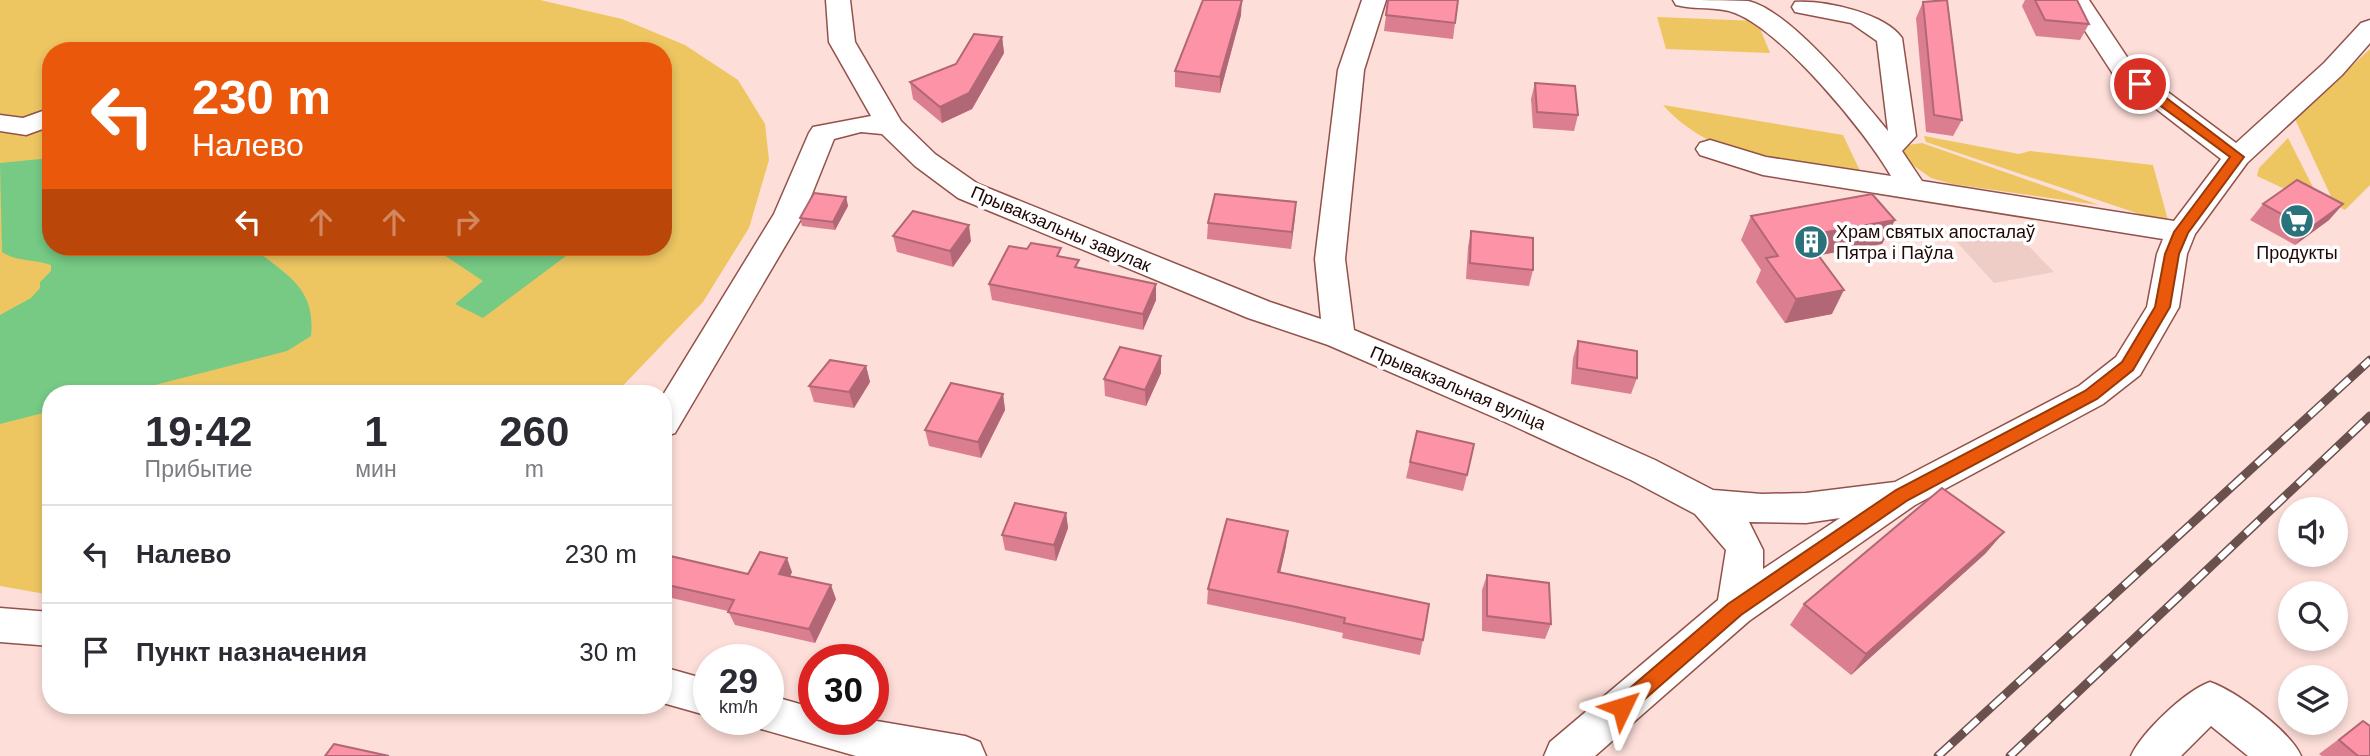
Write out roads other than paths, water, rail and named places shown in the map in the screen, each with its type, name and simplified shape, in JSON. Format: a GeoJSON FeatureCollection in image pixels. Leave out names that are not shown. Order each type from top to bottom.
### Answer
{"type":"FeatureCollection","features":[{"type":"Feature","properties":{"kind":"street","name":"Прывакзальны завулак"},"geometry":{"type":"LineString","coordinates":[[838,0],[842,42],[890,127],[925,160],[968,191],[1259,310],[1339,337]]}},
{"type":"Feature","properties":{"kind":"street"},"geometry":{"type":"LineString","coordinates":[[1339,337],[1330,259],[1351,70],[1374,0]]}},
{"type":"Feature","properties":{"kind":"street"},"geometry":{"type":"LineString","coordinates":[[1685,0],[1743,7],[1775,26],[1871,125],[1905,173],[1912,189]]}},
{"type":"Feature","properties":{"kind":"street"},"geometry":{"type":"LineString","coordinates":[[2077,0],[2124,71],[2237,157]]}},
{"type":"Feature","properties":{"kind":"street"},"geometry":{"type":"LineString","coordinates":[[1804,7],[1859,17],[1889,38],[1902,136],[1887,149]]}},
{"type":"Feature","properties":{"kind":"street"},"geometry":{"type":"LineString","coordinates":[[1565,756],[1735,609],[1902,495],[2091,395],[2128,366],[2163,307],[2172,254],[2181,232],[2237,157],[2342,61],[2370,28]]}},
{"type":"Feature","properties":{"kind":"street"},"geometry":{"type":"LineString","coordinates":[[0,123],[26,127],[42,120]]}},
{"type":"Feature","properties":{"kind":"street"},"geometry":{"type":"LineString","coordinates":[[672,409],[789,214],[823,133],[860,124],[890,127]]}},
{"type":"Feature","properties":{"kind":"street"},"geometry":{"type":"LineString","coordinates":[[1710,149],[1763,166],[2181,232]]}},
{"type":"Feature","properties":{"kind":"street","name":"Прывакзальная вуліца"},"geometry":{"type":"LineString","coordinates":[[1339,337],[1593,447],[1707,504],[1762,509],[1806,508],[1902,495]]}},
{"type":"Feature","properties":{"kind":"street"},"geometry":{"type":"LineString","coordinates":[[1707,504],[1737,532],[1747,554],[1735,609]]}},
{"type":"Feature","properties":{"kind":"street"},"geometry":{"type":"LineString","coordinates":[[0,625],[42,628]]}},
{"type":"Feature","properties":{"kind":"street"},"geometry":{"type":"LineString","coordinates":[[672,688],[693,693]]}},
{"type":"Feature","properties":{"kind":"street"},"geometry":{"type":"LineString","coordinates":[[2152,756],[2210,700],[2280,756]]}},
{"type":"Feature","properties":{"kind":"street"},"geometry":{"type":"LineString","coordinates":[[784,719],[839,734],[965,756]]}},
{"type":"Feature","properties":{"kind":"railway"},"geometry":{"type":"LineString","coordinates":[[1938,756],[2370,360]]}},
{"type":"Feature","properties":{"kind":"railway"},"geometry":{"type":"LineString","coordinates":[[2010,756],[2370,416]]}},
{"type":"Feature","properties":{"kind":"place","name":"Продукты"},"geometry":{"type":"Point","coordinates":[2297,221]}},
{"type":"Feature","properties":{"kind":"place","name":"Храм святых апосталаў Пятра і Паўла"},"geometry":{"type":"Point","coordinates":[1811,242]}}]}
